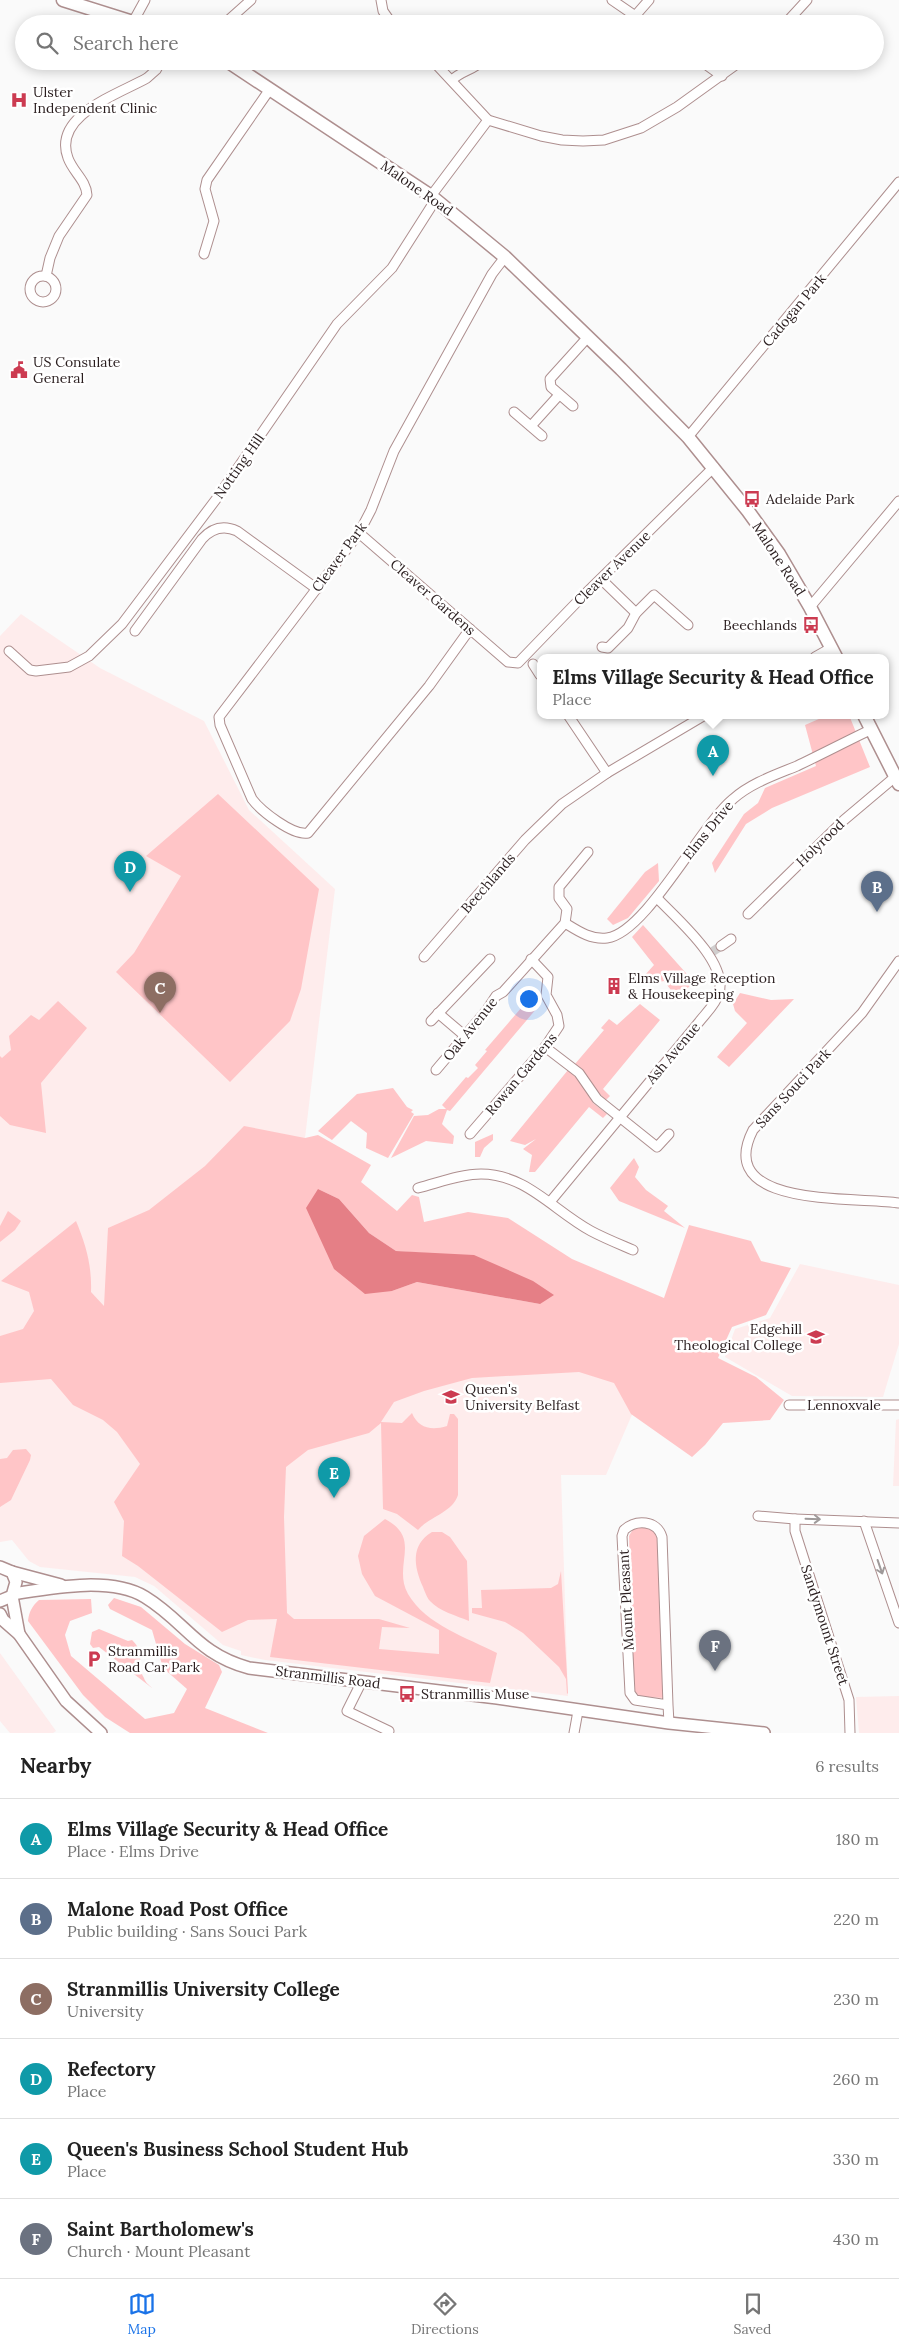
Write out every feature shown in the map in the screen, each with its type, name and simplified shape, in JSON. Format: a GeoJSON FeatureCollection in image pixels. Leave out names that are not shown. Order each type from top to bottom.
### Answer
{"type":"FeatureCollection","features":[{"type":"Feature","properties":{"kind":"main road"},"geometry":{"type":"LineString","coordinates":[[63,0],[111,15]]}},
{"type":"Feature","properties":{"kind":"main road","name":"Malone Road"},"geometry":{"type":"LineString","coordinates":[[241,70],[434,198],[505,257],[588,337],[688,437],[714,467],[779,554],[810,607],[833,653]]}},
{"type":"Feature","properties":{"kind":"main road"},"geometry":{"type":"LineString","coordinates":[[866,719],[897,780]]}},
{"type":"Feature","properties":{"kind":"street"},"geometry":{"type":"LineString","coordinates":[[139,15],[145,0]]}},
{"type":"Feature","properties":{"kind":"street"},"geometry":{"type":"LineString","coordinates":[[234,15],[251,0]]}},
{"type":"Feature","properties":{"kind":"street"},"geometry":{"type":"LineString","coordinates":[[380,0],[386,15]]}},
{"type":"Feature","properties":{"kind":"street"},"geometry":{"type":"LineString","coordinates":[[612,0],[634,15]]}},
{"type":"Feature","properties":{"kind":"street"},"geometry":{"type":"LineString","coordinates":[[636,15],[649,0]]}},
{"type":"Feature","properties":{"kind":"street"},"geometry":{"type":"LineString","coordinates":[[793,15],[807,0]]}},
{"type":"Feature","properties":{"kind":"street"},"geometry":{"type":"LineString","coordinates":[[46,276],[50,258],[59,236],[87,195],[84,184],[67,157],[66,139],[68,131],[79,116],[147,78],[156,70]]}},
{"type":"Feature","properties":{"kind":"street"},"geometry":{"type":"LineString","coordinates":[[442,70],[488,120],[562,140],[604,140],[641,128],[677,107],[730,70]]}},
{"type":"Feature","properties":{"kind":"street"},"geometry":{"type":"LineString","coordinates":[[452,80],[464,70]]}},
{"type":"Feature","properties":{"kind":"street"},"geometry":{"type":"LineString","coordinates":[[714,70],[722,76]]}},
{"type":"Feature","properties":{"kind":"street"},"geometry":{"type":"LineString","coordinates":[[204,254],[214,221],[205,189],[207,180],[270,89]]}},
{"type":"Feature","properties":{"kind":"street","name":"Notting Hill"},"geometry":{"type":"LineString","coordinates":[[9,650],[30,670],[54,670],[68,667],[89,656],[122,624],[213,503],[337,324],[392,268],[434,198],[488,120]]}},
{"type":"Feature","properties":{"kind":"street","name":"Cadogan Park"},"geometry":{"type":"LineString","coordinates":[[688,437],[899,182]]}},
{"type":"Feature","properties":{"kind":"street","name":"Cleaver Park"},"geometry":{"type":"LineString","coordinates":[[470,629],[429,686],[308,834],[296,832],[258,806],[252,799],[220,725],[219,717],[359,533],[371,510],[394,451],[492,274],[505,257]]}},
{"type":"Feature","properties":{"kind":"street"},"geometry":{"type":"LineString","coordinates":[[573,406],[551,387],[550,379],[588,337]]}},
{"type":"Feature","properties":{"kind":"street"},"geometry":{"type":"LineString","coordinates":[[531,426],[559,395]]}},
{"type":"Feature","properties":{"kind":"street"},"geometry":{"type":"LineString","coordinates":[[514,412],[542,436]]}},
{"type":"Feature","properties":{"kind":"street","name":"Cleaver Avenue"},"geometry":{"type":"LineString","coordinates":[[508,662],[518,663],[714,467]]}},
{"type":"Feature","properties":{"kind":"street"},"geometry":{"type":"LineString","coordinates":[[810,607],[899,501]]}},
{"type":"Feature","properties":{"kind":"street"},"geometry":{"type":"LineString","coordinates":[[135,631],[207,533],[223,527],[237,531],[317,589]]}},
{"type":"Feature","properties":{"kind":"street","name":"Cleaver Gardens"},"geometry":{"type":"LineString","coordinates":[[359,533],[508,662]]}},
{"type":"Feature","properties":{"kind":"street"},"geometry":{"type":"LineString","coordinates":[[600,579],[636,613]]}},
{"type":"Feature","properties":{"kind":"street"},"geometry":{"type":"LineString","coordinates":[[602,647],[608,648],[628,628],[636,613],[654,595],[688,625]]}},
{"type":"Feature","properties":{"kind":"street"},"geometry":{"type":"LineString","coordinates":[[533,664],[537,670]]}},
{"type":"Feature","properties":{"kind":"street"},"geometry":{"type":"LineString","coordinates":[[571,719],[607,773]]}},
{"type":"Feature","properties":{"kind":"street","name":"Beechlands"},"geometry":{"type":"LineString","coordinates":[[424,957],[542,822],[562,804],[607,773],[698,719]]}},
{"type":"Feature","properties":{"kind":"street","name":"Elms Drive"},"geometry":{"type":"LineString","coordinates":[[565,924],[594,938],[609,938],[624,930],[656,898],[704,832],[733,798],[757,784],[872,729]]}},
{"type":"Feature","properties":{"kind":"street","name":"Holyrood"},"geometry":{"type":"LineString","coordinates":[[748,914],[844,820],[897,780]]}},
{"type":"Feature","properties":{"kind":"street"},"geometry":{"type":"LineString","coordinates":[[565,924],[567,909],[559,898],[559,887],[588,852]]}},
{"type":"Feature","properties":{"kind":"street","name":"Ash Avenue"},"geometry":{"type":"LineString","coordinates":[[550,1202],[714,1004],[720,985],[719,973],[710,954],[656,898]]}},
{"type":"Feature","properties":{"kind":"street","name":"Oak Avenue"},"geometry":{"type":"LineString","coordinates":[[436,1070],[496,996],[503,992],[531,959],[565,924]]}},
{"type":"Feature","properties":{"kind":"street"},"geometry":{"type":"LineString","coordinates":[[721,946],[731,939]]}},
{"type":"Feature","properties":{"kind":"street"},"geometry":{"type":"LineString","coordinates":[[431,1021],[490,959]]}},
{"type":"Feature","properties":{"kind":"street","name":"Rowan Gardens"},"geometry":{"type":"LineString","coordinates":[[470,1134],[557,1031],[559,1021],[546,995],[548,982],[546,974],[531,959]]}},
{"type":"Feature","properties":{"kind":"street","name":"Sans Souci Park"},"geometry":{"type":"LineString","coordinates":[[899,960],[862,1013],[754,1130],[748,1141],[746,1153],[747,1163],[754,1173],[764,1182],[790,1194],[813,1198],[881,1200],[899,1203]]}},
{"type":"Feature","properties":{"kind":"street"},"geometry":{"type":"LineString","coordinates":[[438,1013],[465,1036]]}},
{"type":"Feature","properties":{"kind":"street"},"geometry":{"type":"LineString","coordinates":[[545,1047],[579,1073],[597,1100],[658,1147],[669,1134]]}},
{"type":"Feature","properties":{"kind":"street"},"geometry":{"type":"LineString","coordinates":[[418,1188],[468,1174],[484,1173],[522,1183],[591,1231],[633,1250]]}},
{"type":"Feature","properties":{"kind":"street","name":"Lennoxvale"},"geometry":{"type":"LineString","coordinates":[[789,1405],[899,1405]]}},
{"type":"Feature","properties":{"kind":"street"},"geometry":{"type":"LineString","coordinates":[[758,1516],[899,1523]]}},
{"type":"Feature","properties":{"kind":"street","name":"Sandymount Street"},"geometry":{"type":"LineString","coordinates":[[795,1519],[795,1531],[849,1700],[850,1733]]}},
{"type":"Feature","properties":{"kind":"street"},"geometry":{"type":"LineString","coordinates":[[864,1521],[899,1624]]}},
{"type":"Feature","properties":{"kind":"street","name":"Mount Pleasant"},"geometry":{"type":"LineString","coordinates":[[667,1728],[668,1705],[662,1537],[660,1529],[655,1525],[633,1524],[624,1530],[622,1536],[630,1693],[635,1700],[668,1705]]}},
{"type":"Feature","properties":{"kind":"street","name":"Stranmillis Road"},"geometry":{"type":"LineString","coordinates":[[0,1567],[63,1586]]}},
{"type":"Feature","properties":{"kind":"street"},"geometry":{"type":"LineString","coordinates":[[12,1572],[16,1582],[12,1595],[19,1634]]}},
{"type":"Feature","properties":{"kind":"street","name":"Stranmillis Road"},"geometry":{"type":"LineString","coordinates":[[0,1601],[12,1595],[63,1586],[105,1587],[133,1591],[153,1603],[210,1651],[234,1664],[249,1668],[362,1681],[578,1711],[667,1728],[764,1733]]}},
{"type":"Feature","properties":{"kind":"street"},"geometry":{"type":"LineString","coordinates":[[0,1614],[3,1620],[19,1634],[66,1701],[101,1733]]}},
{"type":"Feature","properties":{"kind":"street"},"geometry":{"type":"LineString","coordinates":[[362,1681],[347,1711],[389,1731]]}},
{"type":"Feature","properties":{"kind":"street"},"geometry":{"type":"LineString","coordinates":[[574,1733],[578,1711]]}},
{"type":"Feature","properties":{"kind":"shaded area"},"geometry":{"type":"Polygon","coordinates":[[[21,614],[100,668],[204,721],[249,810],[335,889],[305,1138],[374,1223],[677,1310],[606,1475],[561,1475],[568,1696],[265,1660],[241,1655],[241,1651],[223,1645],[154,1586],[135,1577],[40,1567],[29,1561],[12,1540],[0,1542],[0,636],[21,614]]]}},
{"type":"Feature","properties":{"kind":"shaded area"},"geometry":{"type":"Polygon","coordinates":[[[819,719],[851,719],[870,767],[772,808],[746,824],[715,873],[712,863],[744,814],[758,803],[765,788],[816,766],[805,725],[819,719]]]}},
{"type":"Feature","properties":{"kind":"shaded area"},"geometry":{"type":"Polygon","coordinates":[[[218,794],[319,889],[301,989],[290,1021],[230,1082],[116,972],[134,953],[181,876],[146,856],[218,794]]]}},
{"type":"Feature","properties":{"kind":"shaded area"},"geometry":{"type":"Polygon","coordinates":[[[658,863],[659,881],[628,918],[613,925],[607,919],[645,872],[658,863]]]}},
{"type":"Feature","properties":{"kind":"shaded area"},"geometry":{"type":"Polygon","coordinates":[[[643,925],[694,982],[677,998],[664,981],[654,983],[645,975],[654,965],[632,937],[643,925]]]}},
{"type":"Feature","properties":{"kind":"shaded area"},"geometry":{"type":"Polygon","coordinates":[[[740,993],[771,1000],[794,999],[729,1067],[717,1057],[747,1023],[735,1011],[733,1004],[740,993]]]}},
{"type":"Feature","properties":{"kind":"shaded area"},"geometry":{"type":"Polygon","coordinates":[[[528,1000],[537,1008],[450,1111],[447,1110],[442,1124],[454,1136],[453,1144],[426,1141],[391,1158],[414,1116],[428,1115],[439,1109],[446,1109],[442,1105],[466,1077],[468,1078],[478,1068],[475,1065],[487,1051],[485,1050],[528,1000]]]}},
{"type":"Feature","properties":{"kind":"shaded area"},"geometry":{"type":"Polygon","coordinates":[[[58,1001],[87,1028],[41,1083],[46,1133],[10,1125],[0,1116],[0,1056],[2,1058],[11,1050],[9,1036],[31,1015],[39,1020],[58,1001]]]}},
{"type":"Feature","properties":{"kind":"shaded area"},"geometry":{"type":"Polygon","coordinates":[[[640,1004],[660,1020],[603,1089],[610,1096],[606,1100],[575,1064],[604,1030],[601,1028],[609,1019],[617,1025],[640,1004]]]}},
{"type":"Feature","properties":{"kind":"shaded area"},"geometry":{"type":"Polygon","coordinates":[[[568,1070],[581,1082],[593,1103],[607,1114],[603,1118],[589,1107],[535,1172],[529,1172],[532,1155],[523,1149],[536,1139],[525,1145],[510,1141],[568,1070]]]}},
{"type":"Feature","properties":{"kind":"shaded area"},"geometry":{"type":"Polygon","coordinates":[[[393,1088],[407,1107],[413,1110],[411,1112],[414,1114],[388,1158],[366,1148],[367,1133],[351,1121],[332,1140],[318,1131],[357,1094],[393,1088]]]}},
{"type":"Feature","properties":{"kind":"shaded area"},"geometry":{"type":"Polygon","coordinates":[[[244,1126],[305,1138],[318,1135],[371,1165],[361,1182],[397,1211],[412,1195],[419,1197],[424,1222],[468,1212],[508,1218],[572,1259],[664,1298],[689,1225],[751,1241],[761,1261],[791,1268],[766,1315],[732,1327],[718,1358],[756,1377],[784,1400],[770,1420],[723,1423],[705,1445],[692,1457],[631,1414],[614,1383],[579,1372],[472,1378],[424,1391],[394,1402],[381,1422],[402,1423],[412,1413],[421,1425],[436,1428],[447,1426],[450,1414],[454,1414],[458,1419],[458,1495],[455,1501],[446,1510],[428,1521],[418,1530],[397,1514],[383,1509],[381,1423],[369,1433],[308,1450],[286,1467],[284,1517],[287,1613],[294,1619],[379,1619],[410,1628],[382,1627],[379,1649],[439,1654],[439,1630],[375,1596],[362,1574],[358,1556],[364,1536],[385,1519],[396,1527],[402,1535],[405,1544],[404,1583],[408,1594],[416,1605],[425,1614],[448,1630],[497,1653],[490,1683],[270,1657],[277,1619],[248,1620],[222,1632],[138,1566],[122,1556],[124,1521],[114,1502],[140,1464],[117,1432],[103,1420],[73,1405],[51,1379],[0,1383],[0,1336],[23,1329],[34,1311],[29,1292],[1,1281],[76,1221],[88,1256],[91,1292],[104,1306],[108,1228],[149,1210],[205,1166],[244,1126]],[[318,1189],[392,1291],[417,1282],[540,1304],[424,1253],[396,1251],[369,1233],[339,1199],[318,1189]]]}},
{"type":"Feature","properties":{"kind":"shaded area"},"geometry":{"type":"Polygon","coordinates":[[[493,1134],[493,1140],[484,1148],[480,1157],[475,1157],[475,1142],[493,1134]]]}},
{"type":"Feature","properties":{"kind":"shaded area"},"geometry":{"type":"Polygon","coordinates":[[[634,1158],[639,1167],[635,1177],[646,1190],[668,1206],[664,1211],[685,1228],[619,1201],[610,1188],[634,1158]]]}},
{"type":"Feature","properties":{"kind":"shaded area"},"geometry":{"type":"Polygon","coordinates":[[[318,1189],[339,1199],[369,1233],[396,1251],[474,1255],[533,1281],[554,1295],[540,1304],[417,1282],[392,1291],[365,1294],[334,1269],[306,1208],[318,1189]]]}},
{"type":"Feature","properties":{"kind":"shaded area"},"geometry":{"type":"Polygon","coordinates":[[[8,1211],[21,1221],[15,1230],[0,1242],[0,1226],[8,1211]]]}},
{"type":"Feature","properties":{"kind":"shaded area","name":"Edgehill Theological College"},"geometry":{"type":"Polygon","coordinates":[[[800,1264],[899,1285],[899,1344],[883,1397],[792,1396],[725,1357],[735,1329],[770,1318],[800,1264]]]}},
{"type":"Feature","properties":{"kind":"shaded area"},"geometry":{"type":"Polygon","coordinates":[[[899,1419],[899,1486],[893,1486],[896,1420],[899,1419]]]}},
{"type":"Feature","properties":{"kind":"shaded area"},"geometry":{"type":"Polygon","coordinates":[[[26,1449],[31,1455],[30,1460],[11,1500],[0,1507],[0,1459],[7,1458],[13,1450],[26,1449]]]}},
{"type":"Feature","properties":{"kind":"shaded area"},"geometry":{"type":"Polygon","coordinates":[[[641,1526],[653,1527],[658,1534],[665,1698],[640,1697],[634,1690],[629,1536],[633,1529],[641,1526]]]}},
{"type":"Feature","properties":{"kind":"shaded area"},"geometry":{"type":"Polygon","coordinates":[[[432,1532],[442,1532],[450,1537],[467,1561],[469,1621],[438,1608],[425,1593],[416,1564],[416,1557],[420,1543],[432,1532]]]}},
{"type":"Feature","properties":{"kind":"shaded area"},"geometry":{"type":"Polygon","coordinates":[[[561,1571],[567,1694],[566,1679],[559,1667],[523,1633],[505,1622],[472,1613],[472,1608],[482,1608],[481,1590],[551,1588],[558,1584],[561,1571]]]}},
{"type":"Feature","properties":{"kind":"shaded area"},"geometry":{"type":"Polygon","coordinates":[[[114,1598],[141,1607],[185,1644],[219,1665],[222,1672],[205,1708],[268,1733],[130,1733],[105,1717],[83,1695],[28,1621],[31,1609],[39,1600],[91,1599],[92,1613],[70,1621],[65,1635],[71,1656],[145,1719],[174,1713],[187,1689],[163,1668],[152,1630],[110,1609],[108,1605],[114,1598]]]}},
{"type":"Feature","properties":{"kind":"shaded area"},"geometry":{"type":"Polygon","coordinates":[[[99,1629],[128,1641],[132,1640],[139,1649],[141,1668],[145,1681],[152,1688],[99,1647],[93,1648],[90,1644],[92,1632],[99,1629]]]}},
{"type":"Feature","properties":{"kind":"shaded area"},"geometry":{"type":"Polygon","coordinates":[[[0,1653],[56,1731],[53,1733],[10,1733],[0,1721],[0,1653]]]}},
{"type":"Feature","properties":{"kind":"shaded area"},"geometry":{"type":"Polygon","coordinates":[[[899,1696],[899,1733],[859,1733],[856,1697],[899,1696]]]}},
{"type":"Feature","properties":{"kind":"tunnel"},"geometry":{"type":"LineString","coordinates":[[712,952],[721,946]]}},
{"type":"Feature","properties":{"kind":"place","name":"Ulster Independent Clinic"},"geometry":{"type":"Point","coordinates":[19,100]}},
{"type":"Feature","properties":{"kind":"place","name":"US Consulate General"},"geometry":{"type":"Point","coordinates":[19,370]}},
{"type":"Feature","properties":{"kind":"place","name":"Adelaide Park"},"geometry":{"type":"Point","coordinates":[752,499]}},
{"type":"Feature","properties":{"kind":"place","name":"Beechlands"},"geometry":{"type":"Point","coordinates":[811,625]}},
{"type":"Feature","properties":{"kind":"place","name":"Elms Village Security & Head Office"},"geometry":{"type":"Point","coordinates":[713,776]}},
{"type":"Feature","properties":{"kind":"place","name":"Refectory"},"geometry":{"type":"Point","coordinates":[130,892]}},
{"type":"Feature","properties":{"kind":"place","name":"Malone Road Post Office"},"geometry":{"type":"Point","coordinates":[877,912]}},
{"type":"Feature","properties":{"kind":"place","name":"Elms Village Reception & Housekeeping"},"geometry":{"type":"Point","coordinates":[614,986]}},
{"type":"Feature","properties":{"kind":"place","name":"Stranmillis University College"},"geometry":{"type":"Point","coordinates":[160,1013]}},
{"type":"Feature","properties":{"kind":"place","name":"Edgehill Theological College"},"geometry":{"type":"Point","coordinates":[816,1337]}},
{"type":"Feature","properties":{"kind":"place","name":"Queen's University Belfast"},"geometry":{"type":"Point","coordinates":[451,1397]}},
{"type":"Feature","properties":{"kind":"place","name":"Queen's Business School Student Hub"},"geometry":{"type":"Point","coordinates":[334,1498]}},
{"type":"Feature","properties":{"kind":"place","name":"Stranmillis Road Car Park"},"geometry":{"type":"Point","coordinates":[94,1659]}},
{"type":"Feature","properties":{"kind":"place","name":"Saint Bartholomew's"},"geometry":{"type":"Point","coordinates":[715,1671]}},
{"type":"Feature","properties":{"kind":"place","name":"Stranmillis Muse"},"geometry":{"type":"Point","coordinates":[407,1694]}}]}
